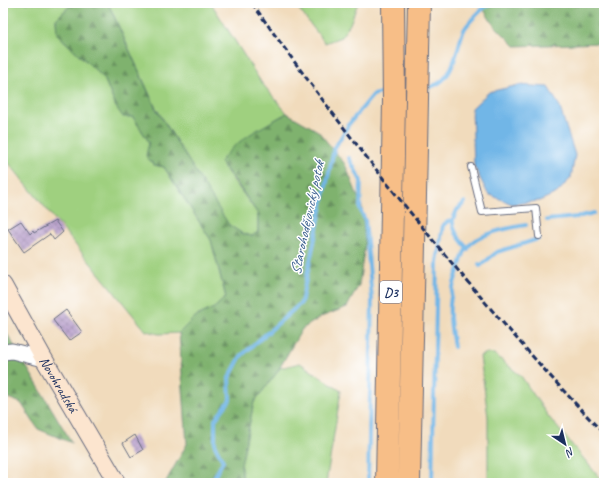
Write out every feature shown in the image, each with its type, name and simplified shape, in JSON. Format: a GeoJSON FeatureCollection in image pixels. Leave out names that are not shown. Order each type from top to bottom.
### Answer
{"type":"FeatureCollection","features":[{"type":"Feature","properties":{"kind":"highway","name":"D3"},"geometry":{"type":"LineString","coordinates":[[387,483],[394,101],[393,3]]}},
{"type":"Feature","properties":{"kind":"highway","name":"D3"},"geometry":{"type":"LineString","coordinates":[[409,483],[419,3]]}},
{"type":"Feature","properties":{"kind":"main road","name":"Novohradská"},"geometry":{"type":"LineString","coordinates":[[3,285],[44,359],[118,483]]}},
{"type":"Feature","properties":{"kind":"street"},"geometry":{"type":"LineString","coordinates":[[3,352],[12,351],[44,359]]}},
{"type":"Feature","properties":{"kind":"lane"},"geometry":{"type":"LineString","coordinates":[[470,167],[482,212],[536,208],[539,236]]}},
{"type":"Feature","properties":{"kind":"green space"},"geometry":{"type":"Polygon","coordinates":[[[3,3],[73,3],[56,19],[57,34],[104,78],[116,107],[133,117],[149,142],[154,165],[164,167],[211,240],[226,298],[214,308],[195,317],[179,333],[159,334],[146,331],[3,156],[3,3]]]}},
{"type":"Feature","properties":{"kind":"green space"},"geometry":{"type":"Polygon","coordinates":[[[73,3],[108,3],[155,107],[229,225],[243,234],[252,236],[258,232],[258,214],[220,162],[234,146],[242,140],[287,113],[318,131],[345,164],[362,207],[365,244],[359,285],[347,307],[321,317],[302,329],[276,374],[254,402],[241,465],[243,483],[165,483],[187,444],[179,333],[195,317],[214,308],[226,297],[211,240],[164,167],[154,165],[146,156],[149,142],[133,117],[123,117],[116,107],[104,78],[57,34],[56,19],[73,3]]]}},
{"type":"Feature","properties":{"kind":"green space"},"geometry":{"type":"Polygon","coordinates":[[[108,3],[211,3],[261,82],[287,113],[271,122],[220,162],[258,214],[258,232],[252,236],[243,234],[229,225],[209,195],[155,106],[108,3]]]}},
{"type":"Feature","properties":{"kind":"green space"},"geometry":{"type":"Polygon","coordinates":[[[294,3],[358,3],[350,24],[341,37],[325,43],[294,3]]]}},
{"type":"Feature","properties":{"kind":"green space"},"geometry":{"type":"Polygon","coordinates":[[[480,3],[604,3],[604,43],[515,46],[492,23],[480,3]]]}},
{"type":"Feature","properties":{"kind":"green space"},"geometry":{"type":"Polygon","coordinates":[[[3,327],[72,443],[38,429],[21,403],[3,396],[3,327]]]}},
{"type":"Feature","properties":{"kind":"green space"},"geometry":{"type":"Polygon","coordinates":[[[487,353],[494,354],[521,376],[548,416],[604,483],[488,483],[488,417],[480,356],[487,353]]]}},
{"type":"Feature","properties":{"kind":"green space"},"geometry":{"type":"Polygon","coordinates":[[[300,363],[341,391],[326,483],[243,483],[241,465],[254,402],[280,368],[300,363]]]}},
{"type":"Feature","properties":{"kind":"water"},"geometry":{"type":"Polygon","coordinates":[[[519,85],[548,87],[559,105],[575,155],[571,178],[557,193],[539,201],[512,204],[488,194],[474,166],[472,108],[489,92],[519,85]]]}},
{"type":"Feature","properties":{"kind":"building"},"geometry":{"type":"Polygon","coordinates":[[[21,221],[30,234],[33,231],[34,233],[55,221],[63,232],[54,240],[50,234],[24,252],[8,229],[21,221]]]}},
{"type":"Feature","properties":{"kind":"building"},"geometry":{"type":"Polygon","coordinates":[[[66,310],[82,332],[69,341],[53,320],[66,310]]]}},
{"type":"Feature","properties":{"kind":"building"},"geometry":{"type":"Polygon","coordinates":[[[135,435],[143,450],[131,457],[123,443],[135,435]]]}},
{"type":"Feature","properties":{"kind":"waterway","name":"Starohodějovický potok"},"geometry":{"type":"LineString","coordinates":[[424,88],[434,86],[442,81],[447,75],[455,59],[463,32],[475,16],[490,3]]}},
{"type":"Feature","properties":{"kind":"waterway","name":"Starohodějovický potok"},"geometry":{"type":"LineString","coordinates":[[211,483],[223,461],[215,446],[215,420],[230,400],[229,378],[241,356],[301,303],[334,149],[349,124],[373,95],[388,91]]}},
{"type":"Feature","properties":{"kind":"waterway"},"geometry":{"type":"LineString","coordinates":[[349,158],[361,181],[360,209],[365,220],[372,299],[368,483]]}},
{"type":"Feature","properties":{"kind":"waterway"},"geometry":{"type":"LineString","coordinates":[[432,483],[437,262],[443,225],[453,219],[457,210],[465,202]]}},
{"type":"Feature","properties":{"kind":"waterway"},"geometry":{"type":"LineString","coordinates":[[547,220],[577,217],[594,213]]}},
{"type":"Feature","properties":{"kind":"waterway"},"geometry":{"type":"LineString","coordinates":[[453,219],[455,231],[468,249]]}},
{"type":"Feature","properties":{"kind":"waterway"},"geometry":{"type":"LineString","coordinates":[[454,347],[450,316],[452,290],[462,258],[467,248],[478,238],[494,232],[526,225]]}},
{"type":"Feature","properties":{"kind":"waterway"},"geometry":{"type":"LineString","coordinates":[[479,264],[480,266],[497,252],[538,239]]}},
{"type":"Feature","properties":{"kind":"railway"},"geometry":{"type":"LineString","coordinates":[[252,3],[334,115],[420,224],[510,331],[604,434]]}}]}
